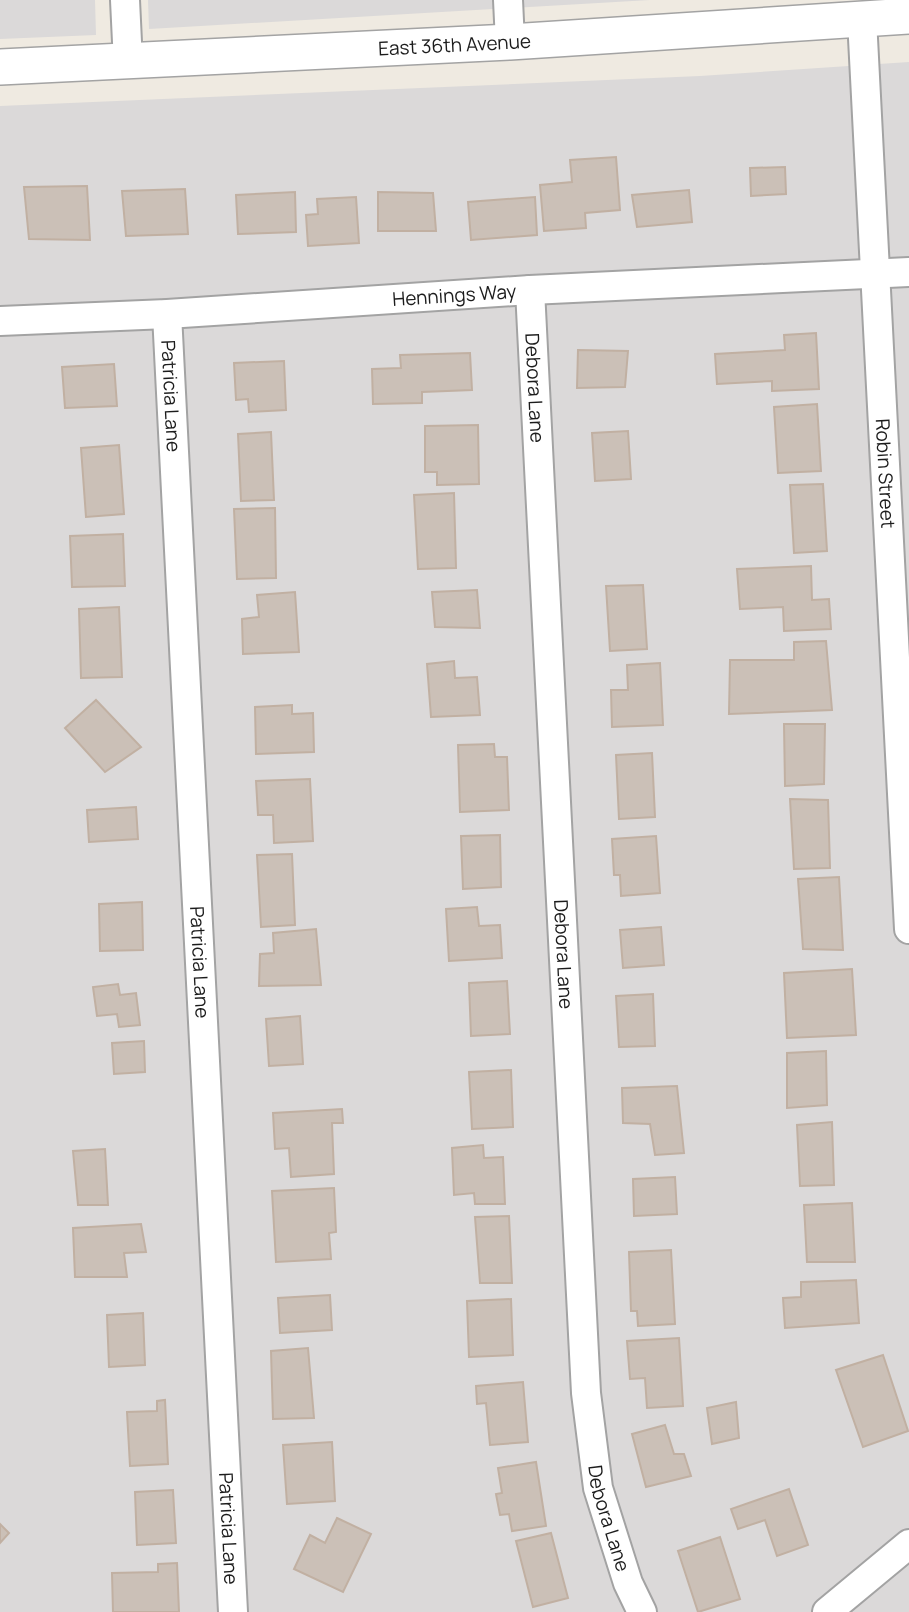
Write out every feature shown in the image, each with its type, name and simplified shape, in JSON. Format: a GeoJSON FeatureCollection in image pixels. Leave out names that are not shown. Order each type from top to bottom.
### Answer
{"type":"FeatureCollection","features":[{"type":"Feature","properties":{"kind":"street"},"geometry":{"type":"LineString","coordinates":[[125,0],[128,63]]}},
{"type":"Feature","properties":{"kind":"street"},"geometry":{"type":"LineString","coordinates":[[508,0],[510,42]]}},
{"type":"Feature","properties":{"kind":"street","name":"East 36th Avenue"},"geometry":{"type":"LineString","coordinates":[[0,68],[510,42],[886,13]]}},
{"type":"Feature","properties":{"kind":"street","name":"Robin Street"},"geometry":{"type":"LineString","coordinates":[[886,13],[877,274],[909,929]]}},
{"type":"Feature","properties":{"kind":"street","name":"Hennings Way"},"geometry":{"type":"LineString","coordinates":[[0,321],[167,314],[530,290],[909,272]]}},
{"type":"Feature","properties":{"kind":"street","name":"Debora Lane"},"geometry":{"type":"LineString","coordinates":[[530,290],[586,1393],[598,1488],[628,1583],[642,1612]]}},
{"type":"Feature","properties":{"kind":"street","name":"Patricia Lane"},"geometry":{"type":"LineString","coordinates":[[167,314],[233,1612]]}},
{"type":"Feature","properties":{"kind":"street"},"geometry":{"type":"LineString","coordinates":[[827,1612],[909,1544]]}},
{"type":"Feature","properties":{"kind":"shaded area"},"geometry":{"type":"Polygon","coordinates":[[[0,0],[95,0],[96,35],[0,39],[0,0]]]}},
{"type":"Feature","properties":{"kind":"shaded area"},"geometry":{"type":"Polygon","coordinates":[[[148,0],[650,0],[149,29],[148,0]]]}},
{"type":"Feature","properties":{"kind":"shaded area"},"geometry":{"type":"Polygon","coordinates":[[[909,62],[909,1612],[0,1612],[0,106],[700,76],[909,62]]]}},
{"type":"Feature","properties":{"kind":"building"},"geometry":{"type":"Polygon","coordinates":[[[616,157],[620,210],[585,213],[586,228],[544,231],[540,185],[572,182],[570,160],[616,157]]]}},
{"type":"Feature","properties":{"kind":"building"},"geometry":{"type":"Polygon","coordinates":[[[785,167],[786,194],[751,196],[750,168],[785,167]]]}},
{"type":"Feature","properties":{"kind":"building"},"geometry":{"type":"Polygon","coordinates":[[[87,186],[90,240],[29,239],[24,187],[87,186]]]}},
{"type":"Feature","properties":{"kind":"building"},"geometry":{"type":"Polygon","coordinates":[[[185,189],[188,234],[126,236],[122,191],[185,189]]]}},
{"type":"Feature","properties":{"kind":"building"},"geometry":{"type":"Polygon","coordinates":[[[689,190],[692,222],[637,227],[632,195],[689,190]]]}},
{"type":"Feature","properties":{"kind":"building"},"geometry":{"type":"Polygon","coordinates":[[[295,192],[296,232],[238,234],[236,195],[295,192]]]}},
{"type":"Feature","properties":{"kind":"building"},"geometry":{"type":"Polygon","coordinates":[[[378,192],[433,193],[436,231],[378,231],[378,192]]]}},
{"type":"Feature","properties":{"kind":"building"},"geometry":{"type":"Polygon","coordinates":[[[356,197],[359,243],[308,246],[306,215],[318,214],[317,199],[356,197]]]}},
{"type":"Feature","properties":{"kind":"building"},"geometry":{"type":"Polygon","coordinates":[[[535,197],[537,235],[471,240],[468,202],[535,197]]]}},
{"type":"Feature","properties":{"kind":"building"},"geometry":{"type":"Polygon","coordinates":[[[816,333],[819,389],[772,391],[772,381],[717,384],[715,354],[785,350],[784,335],[816,333]]]}},
{"type":"Feature","properties":{"kind":"building"},"geometry":{"type":"Polygon","coordinates":[[[578,350],[628,351],[625,387],[577,388],[578,350]]]}},
{"type":"Feature","properties":{"kind":"building"},"geometry":{"type":"Polygon","coordinates":[[[470,353],[472,390],[422,392],[422,403],[373,404],[372,369],[401,368],[400,355],[470,353]]]}},
{"type":"Feature","properties":{"kind":"building"},"geometry":{"type":"Polygon","coordinates":[[[284,361],[286,410],[249,412],[248,399],[236,400],[234,363],[284,361]]]}},
{"type":"Feature","properties":{"kind":"building"},"geometry":{"type":"Polygon","coordinates":[[[114,364],[117,406],[65,408],[62,367],[114,364]]]}},
{"type":"Feature","properties":{"kind":"building"},"geometry":{"type":"Polygon","coordinates":[[[817,404],[821,471],[778,473],[774,407],[817,404]]]}},
{"type":"Feature","properties":{"kind":"building"},"geometry":{"type":"Polygon","coordinates":[[[478,425],[479,484],[437,485],[437,472],[425,472],[425,426],[478,425]]]}},
{"type":"Feature","properties":{"kind":"building"},"geometry":{"type":"Polygon","coordinates":[[[628,431],[631,479],[595,481],[592,433],[628,431]]]}},
{"type":"Feature","properties":{"kind":"building"},"geometry":{"type":"Polygon","coordinates":[[[271,432],[274,500],[241,501],[238,434],[271,432]]]}},
{"type":"Feature","properties":{"kind":"building"},"geometry":{"type":"Polygon","coordinates":[[[119,445],[124,514],[86,517],[81,448],[119,445]]]}},
{"type":"Feature","properties":{"kind":"building"},"geometry":{"type":"Polygon","coordinates":[[[823,484],[827,551],[794,553],[790,485],[823,484]]]}},
{"type":"Feature","properties":{"kind":"building"},"geometry":{"type":"Polygon","coordinates":[[[454,493],[456,568],[418,569],[414,495],[454,493]]]}},
{"type":"Feature","properties":{"kind":"building"},"geometry":{"type":"Polygon","coordinates":[[[275,508],[276,578],[237,579],[234,509],[275,508]]]}},
{"type":"Feature","properties":{"kind":"building"},"geometry":{"type":"Polygon","coordinates":[[[123,534],[125,586],[72,587],[70,536],[123,534]]]}},
{"type":"Feature","properties":{"kind":"building"},"geometry":{"type":"Polygon","coordinates":[[[811,566],[812,600],[829,599],[831,629],[784,631],[783,607],[740,609],[737,569],[811,566]]]}},
{"type":"Feature","properties":{"kind":"building"},"geometry":{"type":"Polygon","coordinates":[[[643,585],[647,649],[610,651],[606,586],[643,585]]]}},
{"type":"Feature","properties":{"kind":"building"},"geometry":{"type":"Polygon","coordinates":[[[477,590],[480,628],[435,627],[432,592],[477,590]]]}},
{"type":"Feature","properties":{"kind":"building"},"geometry":{"type":"Polygon","coordinates":[[[295,592],[299,652],[243,654],[242,619],[259,617],[257,595],[295,592]]]}},
{"type":"Feature","properties":{"kind":"building"},"geometry":{"type":"Polygon","coordinates":[[[119,607],[122,677],[81,678],[79,609],[119,607]]]}},
{"type":"Feature","properties":{"kind":"building"},"geometry":{"type":"Polygon","coordinates":[[[826,641],[832,710],[729,714],[730,660],[794,660],[794,642],[826,641]]]}},
{"type":"Feature","properties":{"kind":"building"},"geometry":{"type":"Polygon","coordinates":[[[454,661],[455,678],[477,677],[480,715],[431,717],[427,664],[454,661]]]}},
{"type":"Feature","properties":{"kind":"building"},"geometry":{"type":"Polygon","coordinates":[[[660,663],[663,725],[612,727],[611,690],[628,690],[627,665],[660,663]]]}},
{"type":"Feature","properties":{"kind":"building"},"geometry":{"type":"Polygon","coordinates":[[[96,700],[141,747],[105,772],[65,728],[96,700]]]}},
{"type":"Feature","properties":{"kind":"building"},"geometry":{"type":"Polygon","coordinates":[[[292,705],[292,714],[313,713],[314,752],[256,754],[255,707],[292,705]]]}},
{"type":"Feature","properties":{"kind":"building"},"geometry":{"type":"Polygon","coordinates":[[[784,724],[825,724],[824,784],[785,786],[784,724]]]}},
{"type":"Feature","properties":{"kind":"building"},"geometry":{"type":"Polygon","coordinates":[[[494,744],[495,757],[507,757],[509,810],[460,812],[458,745],[494,744]]]}},
{"type":"Feature","properties":{"kind":"building"},"geometry":{"type":"Polygon","coordinates":[[[652,753],[655,817],[619,819],[616,755],[652,753]]]}},
{"type":"Feature","properties":{"kind":"building"},"geometry":{"type":"Polygon","coordinates":[[[310,779],[313,841],[274,843],[273,815],[258,815],[256,781],[310,779]]]}},
{"type":"Feature","properties":{"kind":"building"},"geometry":{"type":"Polygon","coordinates":[[[790,799],[828,800],[830,868],[794,869],[790,799]]]}},
{"type":"Feature","properties":{"kind":"building"},"geometry":{"type":"Polygon","coordinates":[[[136,807],[138,839],[89,842],[87,810],[136,807]]]}},
{"type":"Feature","properties":{"kind":"building"},"geometry":{"type":"Polygon","coordinates":[[[500,835],[501,887],[463,889],[461,836],[500,835]]]}},
{"type":"Feature","properties":{"kind":"building"},"geometry":{"type":"Polygon","coordinates":[[[656,836],[660,893],[621,896],[620,875],[614,875],[612,839],[656,836]]]}},
{"type":"Feature","properties":{"kind":"building"},"geometry":{"type":"Polygon","coordinates":[[[292,854],[295,925],[261,927],[257,855],[292,854]]]}},
{"type":"Feature","properties":{"kind":"building"},"geometry":{"type":"Polygon","coordinates":[[[839,877],[843,950],[803,949],[798,879],[839,877]]]}},
{"type":"Feature","properties":{"kind":"building"},"geometry":{"type":"Polygon","coordinates":[[[142,902],[143,950],[100,951],[99,904],[142,902]]]}},
{"type":"Feature","properties":{"kind":"building"},"geometry":{"type":"Polygon","coordinates":[[[477,907],[479,926],[500,925],[502,958],[449,961],[446,909],[477,907]]]}},
{"type":"Feature","properties":{"kind":"building"},"geometry":{"type":"Polygon","coordinates":[[[661,927],[664,965],[623,968],[620,930],[661,927]]]}},
{"type":"Feature","properties":{"kind":"building"},"geometry":{"type":"Polygon","coordinates":[[[316,929],[321,985],[259,986],[260,954],[274,953],[273,933],[316,929]]]}},
{"type":"Feature","properties":{"kind":"building"},"geometry":{"type":"Polygon","coordinates":[[[852,969],[856,1035],[787,1038],[784,973],[852,969]]]}},
{"type":"Feature","properties":{"kind":"building"},"geometry":{"type":"Polygon","coordinates":[[[507,981],[510,1034],[471,1036],[469,983],[507,981]]]}},
{"type":"Feature","properties":{"kind":"building"},"geometry":{"type":"Polygon","coordinates":[[[118,984],[120,995],[136,993],[140,1025],[119,1027],[117,1014],[97,1016],[93,987],[118,984]]]}},
{"type":"Feature","properties":{"kind":"building"},"geometry":{"type":"Polygon","coordinates":[[[653,994],[655,1046],[619,1047],[616,996],[653,994]]]}},
{"type":"Feature","properties":{"kind":"building"},"geometry":{"type":"Polygon","coordinates":[[[300,1016],[303,1064],[269,1066],[266,1019],[300,1016]]]}},
{"type":"Feature","properties":{"kind":"building"},"geometry":{"type":"Polygon","coordinates":[[[144,1041],[145,1072],[114,1074],[112,1043],[144,1041]]]}},
{"type":"Feature","properties":{"kind":"building"},"geometry":{"type":"Polygon","coordinates":[[[826,1051],[827,1105],[787,1108],[787,1053],[826,1051]]]}},
{"type":"Feature","properties":{"kind":"building"},"geometry":{"type":"Polygon","coordinates":[[[511,1070],[513,1127],[472,1129],[469,1072],[511,1070]]]}},
{"type":"Feature","properties":{"kind":"building"},"geometry":{"type":"Polygon","coordinates":[[[677,1086],[684,1153],[655,1155],[650,1124],[623,1123],[622,1088],[677,1086]]]}},
{"type":"Feature","properties":{"kind":"building"},"geometry":{"type":"Polygon","coordinates":[[[342,1109],[343,1123],[332,1123],[334,1174],[291,1177],[289,1148],[275,1149],[273,1113],[342,1109]]]}},
{"type":"Feature","properties":{"kind":"building"},"geometry":{"type":"Polygon","coordinates":[[[832,1122],[834,1185],[800,1186],[797,1125],[832,1122]]]}},
{"type":"Feature","properties":{"kind":"building"},"geometry":{"type":"Polygon","coordinates":[[[483,1145],[484,1158],[503,1157],[505,1204],[475,1204],[474,1193],[454,1195],[452,1148],[483,1145]]]}},
{"type":"Feature","properties":{"kind":"building"},"geometry":{"type":"Polygon","coordinates":[[[105,1149],[108,1205],[78,1205],[73,1151],[105,1149]]]}},
{"type":"Feature","properties":{"kind":"building"},"geometry":{"type":"Polygon","coordinates":[[[675,1177],[677,1214],[634,1216],[633,1179],[675,1177]]]}},
{"type":"Feature","properties":{"kind":"building"},"geometry":{"type":"Polygon","coordinates":[[[334,1188],[336,1232],[329,1233],[331,1259],[276,1262],[272,1191],[334,1188]]]}},
{"type":"Feature","properties":{"kind":"building"},"geometry":{"type":"Polygon","coordinates":[[[852,1203],[855,1262],[807,1262],[804,1205],[852,1203]]]}},
{"type":"Feature","properties":{"kind":"building"},"geometry":{"type":"Polygon","coordinates":[[[509,1216],[512,1283],[480,1283],[475,1217],[509,1216]]]}},
{"type":"Feature","properties":{"kind":"building"},"geometry":{"type":"Polygon","coordinates":[[[141,1224],[146,1252],[124,1253],[127,1277],[75,1277],[73,1228],[141,1224]]]}},
{"type":"Feature","properties":{"kind":"building"},"geometry":{"type":"Polygon","coordinates":[[[671,1250],[675,1324],[638,1326],[637,1311],[631,1311],[629,1252],[671,1250]]]}},
{"type":"Feature","properties":{"kind":"building"},"geometry":{"type":"Polygon","coordinates":[[[856,1280],[859,1323],[785,1328],[783,1298],[801,1297],[801,1282],[856,1280]]]}},
{"type":"Feature","properties":{"kind":"building"},"geometry":{"type":"Polygon","coordinates":[[[330,1295],[332,1330],[280,1333],[278,1298],[330,1295]]]}},
{"type":"Feature","properties":{"kind":"building"},"geometry":{"type":"Polygon","coordinates":[[[511,1299],[513,1355],[469,1357],[467,1301],[511,1299]]]}},
{"type":"Feature","properties":{"kind":"building"},"geometry":{"type":"Polygon","coordinates":[[[143,1313],[145,1365],[109,1367],[107,1315],[143,1313]]]}},
{"type":"Feature","properties":{"kind":"building"},"geometry":{"type":"Polygon","coordinates":[[[679,1338],[683,1406],[647,1408],[645,1378],[630,1379],[627,1341],[679,1338]]]}},
{"type":"Feature","properties":{"kind":"building"},"geometry":{"type":"Polygon","coordinates":[[[308,1348],[314,1418],[273,1419],[271,1351],[308,1348]]]}},
{"type":"Feature","properties":{"kind":"building"},"geometry":{"type":"Polygon","coordinates":[[[883,1355],[908,1431],[863,1447],[836,1370],[883,1355]]]}},
{"type":"Feature","properties":{"kind":"building"},"geometry":{"type":"Polygon","coordinates":[[[523,1382],[528,1442],[490,1445],[486,1403],[477,1404],[476,1386],[523,1382]]]}},
{"type":"Feature","properties":{"kind":"building"},"geometry":{"type":"Polygon","coordinates":[[[165,1400],[168,1464],[130,1466],[127,1412],[157,1411],[157,1401],[165,1400]]]}},
{"type":"Feature","properties":{"kind":"building"},"geometry":{"type":"Polygon","coordinates":[[[736,1402],[739,1438],[712,1444],[707,1408],[736,1402]]]}},
{"type":"Feature","properties":{"kind":"building"},"geometry":{"type":"Polygon","coordinates":[[[665,1425],[674,1454],[684,1454],[691,1476],[646,1487],[632,1434],[665,1425]]]}},
{"type":"Feature","properties":{"kind":"building"},"geometry":{"type":"Polygon","coordinates":[[[332,1442],[335,1501],[287,1504],[283,1445],[332,1442]]]}},
{"type":"Feature","properties":{"kind":"building"},"geometry":{"type":"Polygon","coordinates":[[[536,1462],[546,1526],[512,1531],[509,1514],[500,1515],[496,1494],[502,1493],[498,1468],[536,1462]]]}},
{"type":"Feature","properties":{"kind":"building"},"geometry":{"type":"Polygon","coordinates":[[[789,1489],[808,1545],[777,1556],[765,1520],[738,1529],[731,1509],[789,1489]]]}},
{"type":"Feature","properties":{"kind":"building"},"geometry":{"type":"Polygon","coordinates":[[[173,1490],[176,1543],[137,1545],[135,1492],[173,1490]]]}},
{"type":"Feature","properties":{"kind":"building"},"geometry":{"type":"Polygon","coordinates":[[[337,1518],[371,1534],[343,1592],[294,1569],[310,1535],[325,1543],[337,1518]]]}},
{"type":"Feature","properties":{"kind":"building"},"geometry":{"type":"Polygon","coordinates":[[[0,1524],[9,1533],[0,1543],[0,1524]]]}},
{"type":"Feature","properties":{"kind":"building"},"geometry":{"type":"Polygon","coordinates":[[[551,1533],[568,1598],[533,1607],[516,1541],[551,1533]]]}},
{"type":"Feature","properties":{"kind":"building"},"geometry":{"type":"Polygon","coordinates":[[[720,1537],[740,1599],[698,1612],[678,1551],[720,1537]]]}},
{"type":"Feature","properties":{"kind":"building"},"geometry":{"type":"Polygon","coordinates":[[[177,1563],[179,1612],[113,1612],[112,1573],[158,1572],[158,1564],[177,1563]]]}}]}
